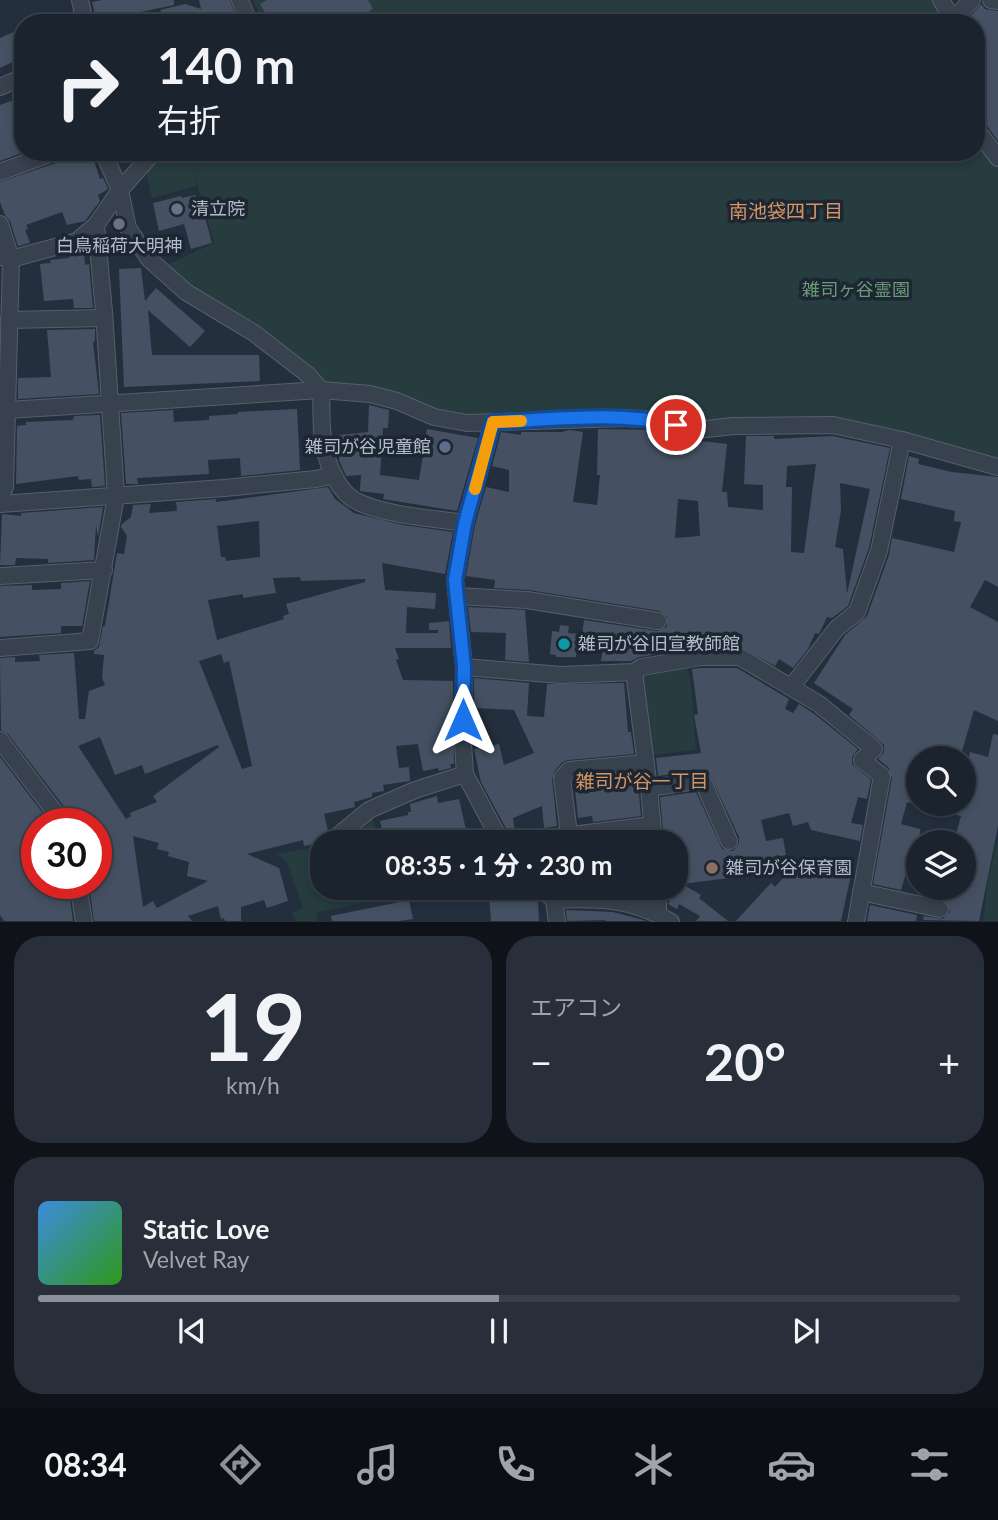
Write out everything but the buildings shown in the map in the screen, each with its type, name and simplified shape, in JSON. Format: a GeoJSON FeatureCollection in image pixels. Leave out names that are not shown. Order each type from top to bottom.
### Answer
{"type":"FeatureCollection","features":[{"type":"Feature","properties":{"kind":"street"},"geometry":{"type":"LineString","coordinates":[[960,14],[972,0]]}},
{"type":"Feature","properties":{"kind":"street"},"geometry":{"type":"LineString","coordinates":[[991,0],[998,1]]}},
{"type":"Feature","properties":{"kind":"street"},"geometry":{"type":"LineString","coordinates":[[985,141],[998,158]]}},
{"type":"Feature","properties":{"kind":"street"},"geometry":{"type":"LineString","coordinates":[[0,172],[30,161]]}},
{"type":"Feature","properties":{"kind":"street"},"geometry":{"type":"LineString","coordinates":[[107,161],[120,190],[128,228],[149,259],[186,292],[254,333],[307,374],[321,390],[322,433],[326,454],[334,475],[351,498],[370,507],[465,523]]}},
{"type":"Feature","properties":{"kind":"street"},"geometry":{"type":"LineString","coordinates":[[5,258],[77,241],[96,225],[120,190],[146,161]]}},
{"type":"Feature","properties":{"kind":"street"},"geometry":{"type":"LineString","coordinates":[[0,224],[9,320],[5,487],[0,502],[224,488],[334,475]]}},
{"type":"Feature","properties":{"kind":"street"},"geometry":{"type":"LineString","coordinates":[[0,648],[90,641],[116,496],[96,225]]}},
{"type":"Feature","properties":{"kind":"street"},"geometry":{"type":"LineString","coordinates":[[9,320],[104,318]]}},
{"type":"Feature","properties":{"kind":"street"},"geometry":{"type":"LineString","coordinates":[[8,410],[321,390],[370,394],[445,419],[467,423],[625,418],[654,420],[697,430],[742,426],[833,425],[902,440],[998,467]]}},
{"type":"Feature","properties":{"kind":"street"},"geometry":{"type":"LineString","coordinates":[[493,422],[465,523],[455,580],[464,667],[463,744],[466,774],[495,830]]}},
{"type":"Feature","properties":{"kind":"street"},"geometry":{"type":"LineString","coordinates":[[792,687],[837,628],[857,612],[879,551],[902,440]]}},
{"type":"Feature","properties":{"kind":"street"},"geometry":{"type":"LineString","coordinates":[[0,576],[104,570]]}},
{"type":"Feature","properties":{"kind":"street"},"geometry":{"type":"LineString","coordinates":[[458,596],[527,600],[658,621]]}},
{"type":"Feature","properties":{"kind":"street"},"geometry":{"type":"LineString","coordinates":[[464,667],[561,675],[634,672],[642,667],[701,657],[740,657],[819,704],[874,749],[862,760],[882,776],[856,922]]}},
{"type":"Feature","properties":{"kind":"street"},"geometry":{"type":"LineString","coordinates":[[634,672],[653,830]]}},
{"type":"Feature","properties":{"kind":"street"},"geometry":{"type":"LineString","coordinates":[[0,740],[52,808]]}},
{"type":"Feature","properties":{"kind":"street"},"geometry":{"type":"LineString","coordinates":[[568,830],[562,778],[569,770],[646,763]]}},
{"type":"Feature","properties":{"kind":"street"},"geometry":{"type":"LineString","coordinates":[[345,830],[369,810],[415,790],[466,774]]}},
{"type":"Feature","properties":{"kind":"street"},"geometry":{"type":"LineString","coordinates":[[649,788],[702,780],[729,841]]}},
{"type":"Feature","properties":{"kind":"street"},"geometry":{"type":"LineString","coordinates":[[861,892],[940,909]]}},
{"type":"Feature","properties":{"kind":"street"},"geometry":{"type":"LineString","coordinates":[[80,899],[84,922]]}},
{"type":"Feature","properties":{"kind":"street"},"geometry":{"type":"LineString","coordinates":[[554,900],[557,922]]}},
{"type":"Feature","properties":{"kind":"street"},"geometry":{"type":"LineString","coordinates":[[608,900],[642,906],[665,918]]}},
{"type":"Feature","properties":{"kind":"street"},"geometry":{"type":"LineString","coordinates":[[659,900],[665,918]]}},
{"type":"Feature","properties":{"kind":"green space"},"geometry":{"type":"Polygon","coordinates":[[[253,0],[935,0],[944,14],[259,14],[253,0]]]}},
{"type":"Feature","properties":{"kind":"green space","name":"雑司ヶ谷霊園"},"geometry":{"type":"Polygon","coordinates":[[[985,148],[998,165],[998,468],[833,425],[468,423],[322,388],[187,287],[169,264],[214,243],[191,161],[985,161],[985,148]]]}},
{"type":"Feature","properties":{"kind":"green space","name":"雑司ヶ谷霊園"},"geometry":{"type":"Polygon","coordinates":[[[153,161],[191,161],[197,186],[152,198],[146,171],[153,161]]]}},
{"type":"Feature","properties":{"kind":"green space"},"geometry":{"type":"Polygon","coordinates":[[[686,665],[691,682],[696,750],[652,755],[642,673],[686,665]]]}},
{"type":"Feature","properties":{"kind":"green space"},"geometry":{"type":"Polygon","coordinates":[[[372,816],[376,830],[354,830],[372,816]]]}},
{"type":"Feature","properties":{"kind":"green space"},"geometry":{"type":"Polygon","coordinates":[[[998,839],[998,921],[983,921],[988,880],[998,839]]]}},
{"type":"Feature","properties":{"kind":"green space"},"geometry":{"type":"Polygon","coordinates":[[[310,848],[310,900],[378,900],[317,912],[317,921],[296,921],[292,913],[303,908],[287,862],[277,854],[310,848]]]}},
{"type":"Feature","properties":{"kind":"slow traffic"},"geometry":{"type":"LineString","coordinates":[[475,489],[493,422],[521,421]]}},
{"type":"Feature","properties":{"kind":"place","name":"清立院"},"geometry":{"type":"Point","coordinates":[177,209]}},
{"type":"Feature","properties":{"kind":"place","name":"白鳥稲荷大明神"},"geometry":{"type":"Point","coordinates":[119,224]}},
{"type":"Feature","properties":{"kind":"place","name":"雑司が谷児童館"},"geometry":{"type":"Point","coordinates":[445,447]}},
{"type":"Feature","properties":{"kind":"place","name":"雑司が谷旧宣教師館"},"geometry":{"type":"Point","coordinates":[564,644]}},
{"type":"Feature","properties":{"kind":"place","name":"雑司が谷保育園"},"geometry":{"type":"Point","coordinates":[712,868]}},
{"type":"Feature","properties":{"kind":"district","name":"南池袋四丁目"},"geometry":{"type":"Point","coordinates":[786,211]}},
{"type":"Feature","properties":{"kind":"district","name":"雑司が谷一丁目"},"geometry":{"type":"Point","coordinates":[642,781]}},
{"type":"Feature","properties":{"kind":"route"},"geometry":{"type":"LineString","coordinates":[[463,720],[464,667],[455,580],[465,523],[493,422],[625,418],[676,425]]}}]}
